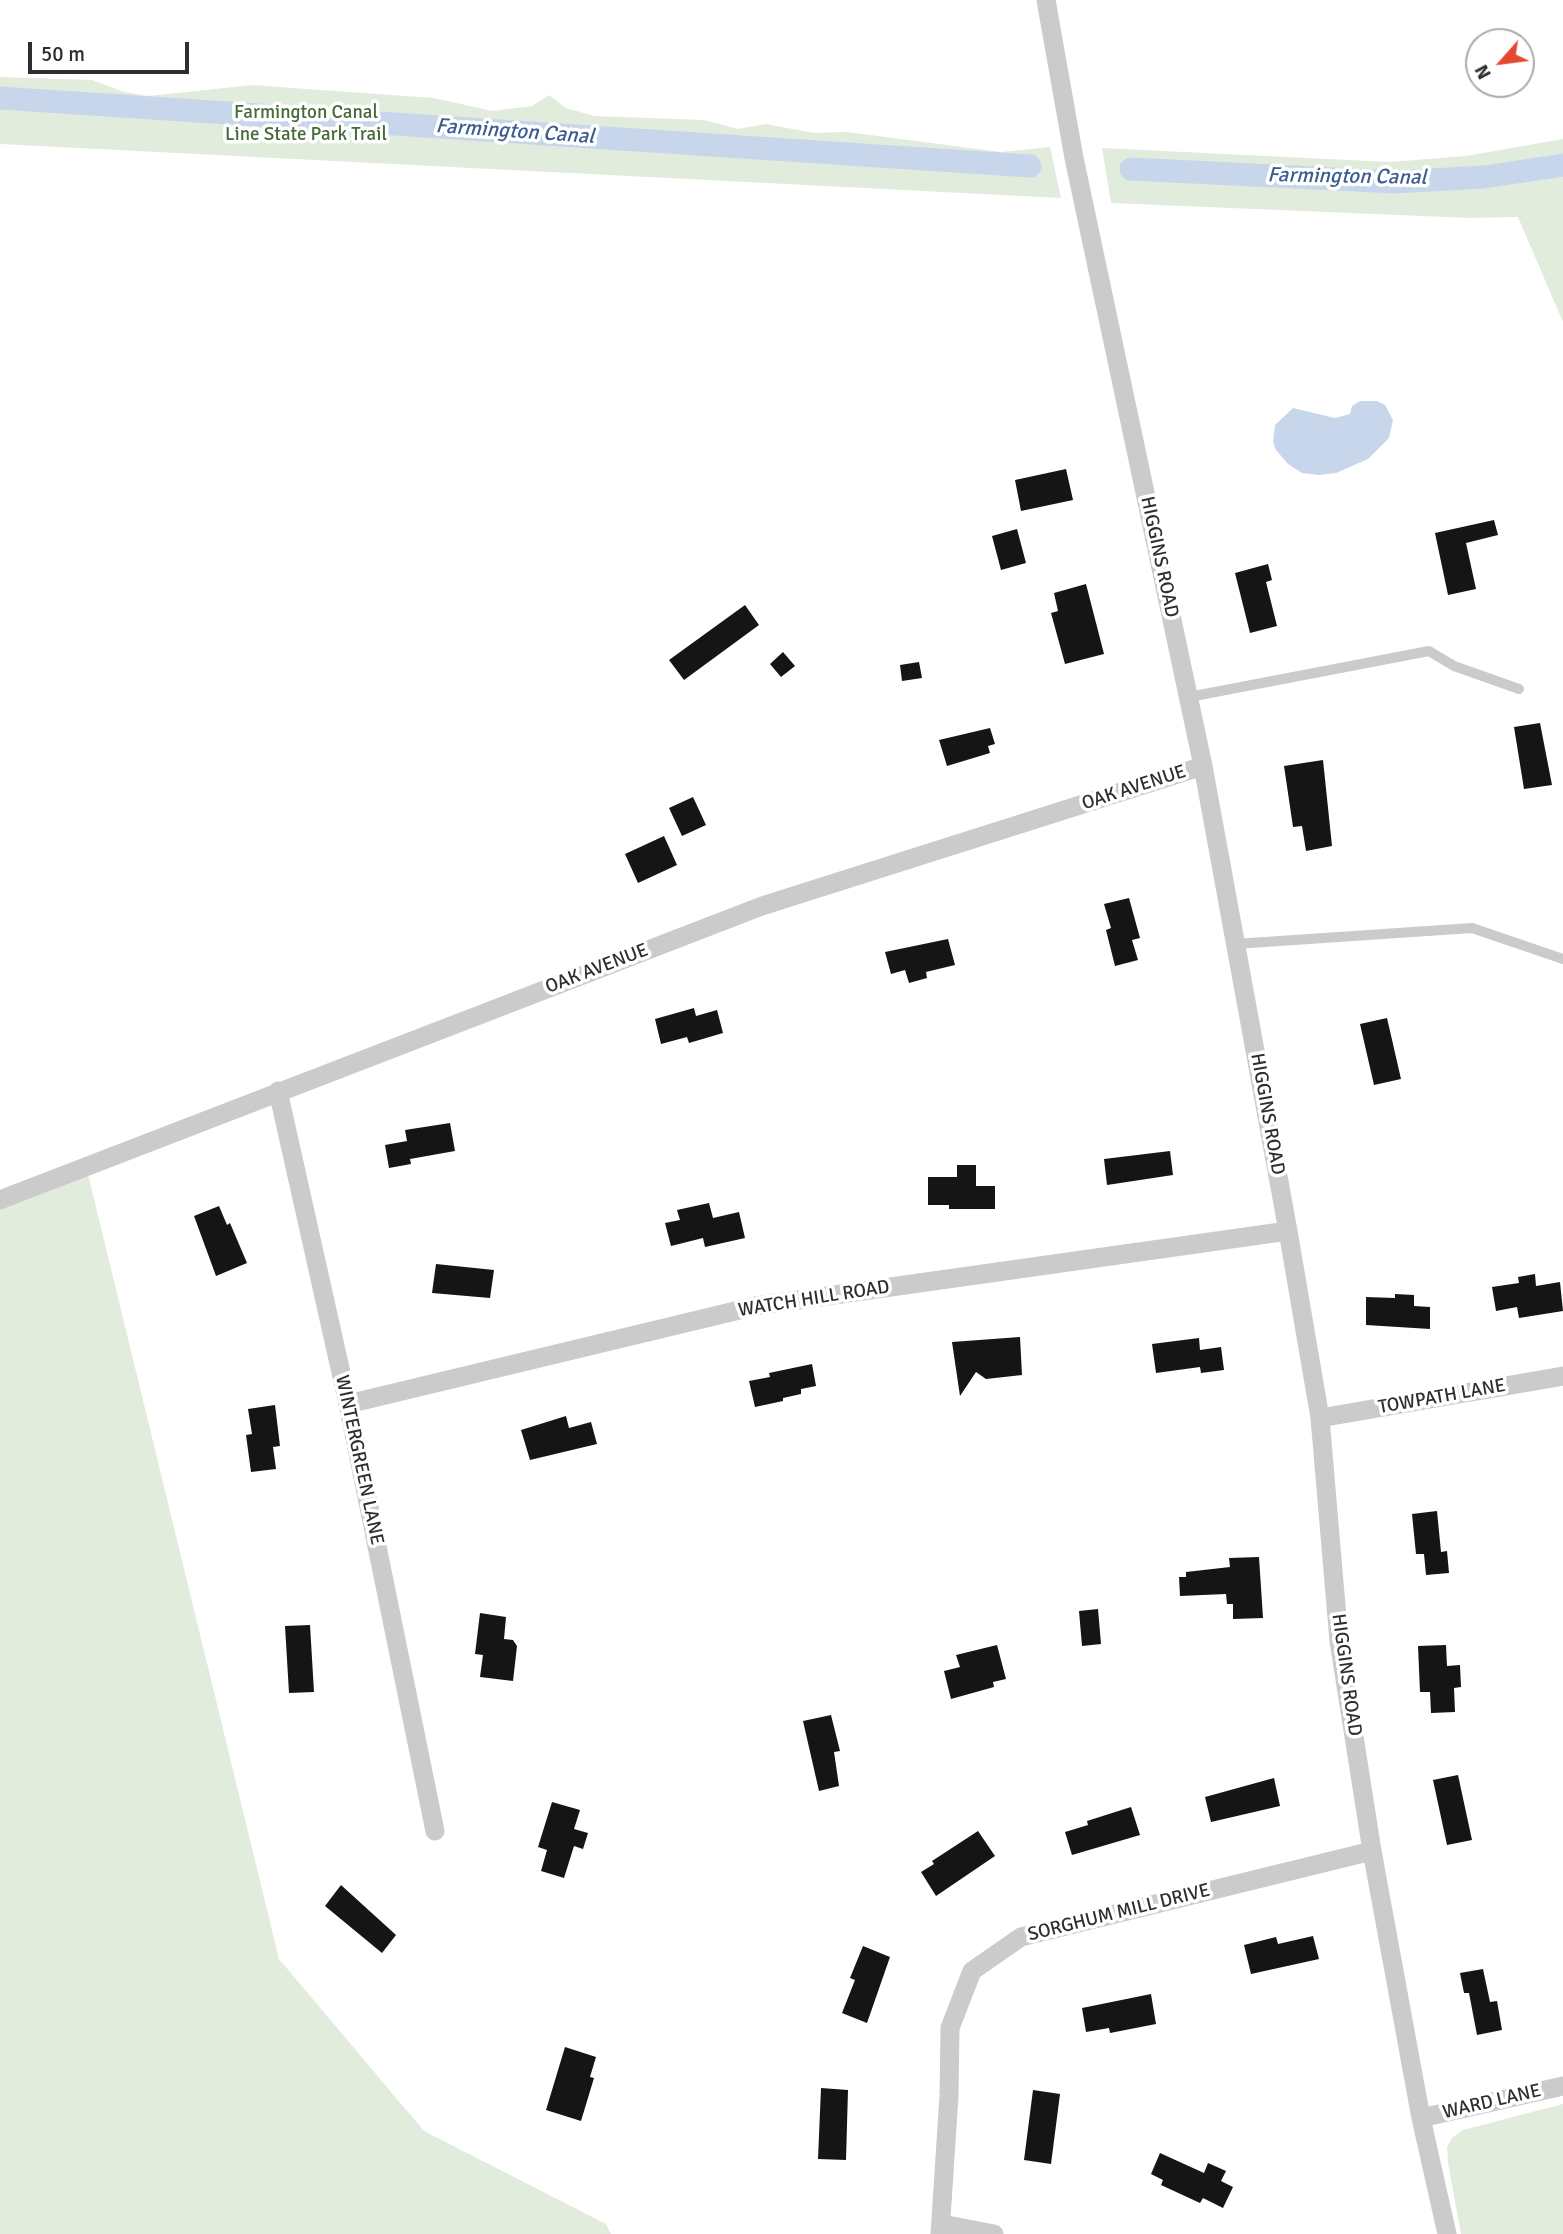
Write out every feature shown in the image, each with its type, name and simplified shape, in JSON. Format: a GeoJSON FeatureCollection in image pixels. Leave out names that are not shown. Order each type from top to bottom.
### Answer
{"type":"FeatureCollection","features":[{"type":"Feature","properties":{"kind":"street","name":"HIGGINS ROAD"},"geometry":{"type":"LineString","coordinates":[[1046,0],[1074,158],[1203,766],[1288,1231],[1320,1418],[1339,1641],[1372,1851],[1421,2118],[1447,2234]]}},
{"type":"Feature","properties":{"kind":"street","name":"OAK AVENUE"},"geometry":{"type":"LineString","coordinates":[[0,1200],[762,906],[1203,766]]}},
{"type":"Feature","properties":{"kind":"street","name":"WINTERGREEN LANE"},"geometry":{"type":"LineString","coordinates":[[278,1091],[348,1405],[435,1831]]}},
{"type":"Feature","properties":{"kind":"street","name":"WATCH HILL ROAD"},"geometry":{"type":"LineString","coordinates":[[348,1405],[756,1306],[1288,1231]]}},
{"type":"Feature","properties":{"kind":"street","name":"TOWPATH LANE"},"geometry":{"type":"LineString","coordinates":[[1320,1418],[1563,1376]]}},
{"type":"Feature","properties":{"kind":"street","name":"SORGHUM MILL DRIVE"},"geometry":{"type":"LineString","coordinates":[[941,2229],[950,2028],[972,1970],[1021,1937],[1372,1851]]}},
{"type":"Feature","properties":{"kind":"street","name":"WARD LANE"},"geometry":{"type":"LineString","coordinates":[[1421,2118],[1563,2086]]}},
{"type":"Feature","properties":{"kind":"street"},"geometry":{"type":"LineString","coordinates":[[941,2229],[994,2234]]}},
{"type":"Feature","properties":{"kind":"lane"},"geometry":{"type":"LineString","coordinates":[[1189,696],[1429,651],[1454,666],[1519,689]]}},
{"type":"Feature","properties":{"kind":"lane"},"geometry":{"type":"LineString","coordinates":[[1235,944],[1472,928],[1563,958]]}},
{"type":"Feature","properties":{"kind":"green space","name":"Farmington Canal Line State Park Trail"},"geometry":{"type":"Polygon","coordinates":[[[0,77],[92,80],[124,92],[148,96],[253,85],[434,98],[492,111],[532,106],[549,95],[566,108],[594,116],[704,120],[738,129],[766,124],[814,133],[847,132],[1001,152],[1050,147],[1061,198],[0,144],[0,77]]]}},
{"type":"Feature","properties":{"kind":"green space"},"geometry":{"type":"Polygon","coordinates":[[[1563,139],[1563,322],[1518,217],[1470,218],[1111,203],[1102,148],[1390,162],[1466,156],[1563,139]]]}},
{"type":"Feature","properties":{"kind":"green space"},"geometry":{"type":"Polygon","coordinates":[[[86,1166],[279,1959],[424,2131],[606,2224],[611,2234],[0,2234],[0,1200],[86,1166]]]}},
{"type":"Feature","properties":{"kind":"green space"},"geometry":{"type":"Polygon","coordinates":[[[1563,2104],[1563,2234],[1461,2234],[1448,2163],[1447,2147],[1452,2138],[1463,2130],[1563,2104]]]}},
{"type":"Feature","properties":{"kind":"water"},"geometry":{"type":"Polygon","coordinates":[[[1360,401],[1377,401],[1385,405],[1393,420],[1389,438],[1368,459],[1336,473],[1319,475],[1302,473],[1288,464],[1276,450],[1273,442],[1275,425],[1293,408],[1335,418],[1350,414],[1352,406],[1360,401]]]}},
{"type":"Feature","properties":{"kind":"building"},"geometry":{"type":"Polygon","coordinates":[[[1066,469],[1073,500],[1021,511],[1015,480],[1066,469]]]}},
{"type":"Feature","properties":{"kind":"building"},"geometry":{"type":"Polygon","coordinates":[[[1494,520],[1498,535],[1466,543],[1476,589],[1448,595],[1435,533],[1494,520]]]}},
{"type":"Feature","properties":{"kind":"building"},"geometry":{"type":"Polygon","coordinates":[[[1017,529],[1026,563],[1001,570],[992,536],[1017,529]]]}},
{"type":"Feature","properties":{"kind":"building"},"geometry":{"type":"Polygon","coordinates":[[[1268,564],[1272,580],[1266,582],[1277,626],[1250,633],[1235,573],[1268,564]]]}},
{"type":"Feature","properties":{"kind":"building"},"geometry":{"type":"Polygon","coordinates":[[[1086,584],[1104,654],[1065,664],[1051,613],[1058,611],[1054,593],[1086,584]]]}},
{"type":"Feature","properties":{"kind":"building"},"geometry":{"type":"Polygon","coordinates":[[[745,605],[759,625],[684,680],[669,660],[745,605]]]}},
{"type":"Feature","properties":{"kind":"building"},"geometry":{"type":"Polygon","coordinates":[[[783,652],[795,666],[781,677],[770,664],[783,652]]]}},
{"type":"Feature","properties":{"kind":"building"},"geometry":{"type":"Polygon","coordinates":[[[919,662],[922,678],[902,681],[900,665],[919,662]]]}},
{"type":"Feature","properties":{"kind":"building"},"geometry":{"type":"Polygon","coordinates":[[[1540,723],[1552,785],[1524,789],[1514,727],[1540,723]]]}},
{"type":"Feature","properties":{"kind":"building"},"geometry":{"type":"Polygon","coordinates":[[[990,728],[995,744],[988,746],[990,753],[947,766],[939,740],[990,728]]]}},
{"type":"Feature","properties":{"kind":"building"},"geometry":{"type":"Polygon","coordinates":[[[1323,760],[1332,846],[1306,851],[1302,826],[1293,827],[1284,766],[1323,760]]]}},
{"type":"Feature","properties":{"kind":"building"},"geometry":{"type":"Polygon","coordinates":[[[693,797],[706,825],[682,836],[669,808],[693,797]]]}},
{"type":"Feature","properties":{"kind":"building"},"geometry":{"type":"Polygon","coordinates":[[[664,836],[677,865],[638,883],[625,854],[664,836]]]}},
{"type":"Feature","properties":{"kind":"building"},"geometry":{"type":"Polygon","coordinates":[[[1129,898],[1140,938],[1132,940],[1138,960],[1115,966],[1106,930],[1111,928],[1104,904],[1129,898]]]}},
{"type":"Feature","properties":{"kind":"building"},"geometry":{"type":"Polygon","coordinates":[[[948,939],[955,965],[926,972],[927,978],[909,983],[905,970],[891,974],[885,952],[948,939]]]}},
{"type":"Feature","properties":{"kind":"building"},"geometry":{"type":"Polygon","coordinates":[[[694,1008],[696,1016],[717,1010],[723,1033],[689,1043],[687,1037],[661,1044],[655,1019],[694,1008]]]}},
{"type":"Feature","properties":{"kind":"building"},"geometry":{"type":"Polygon","coordinates":[[[1387,1018],[1401,1079],[1374,1085],[1360,1024],[1387,1018]]]}},
{"type":"Feature","properties":{"kind":"building"},"geometry":{"type":"Polygon","coordinates":[[[450,1123],[455,1151],[410,1159],[411,1164],[389,1168],[385,1145],[407,1141],[405,1130],[450,1123]]]}},
{"type":"Feature","properties":{"kind":"building"},"geometry":{"type":"Polygon","coordinates":[[[1170,1151],[1173,1175],[1107,1185],[1104,1159],[1170,1151]]]}},
{"type":"Feature","properties":{"kind":"building"},"geometry":{"type":"Polygon","coordinates":[[[957,1165],[976,1165],[976,1186],[995,1186],[995,1209],[949,1209],[949,1205],[928,1205],[928,1177],[957,1177],[957,1165]]]}},
{"type":"Feature","properties":{"kind":"building"},"geometry":{"type":"Polygon","coordinates":[[[709,1203],[713,1218],[739,1212],[745,1238],[705,1247],[703,1238],[671,1246],[665,1223],[680,1220],[677,1210],[709,1203]]]}},
{"type":"Feature","properties":{"kind":"building"},"geometry":{"type":"Polygon","coordinates":[[[219,1206],[227,1225],[230,1223],[247,1263],[216,1276],[194,1216],[219,1206]]]}},
{"type":"Feature","properties":{"kind":"building"},"geometry":{"type":"Polygon","coordinates":[[[436,1264],[494,1270],[490,1298],[432,1293],[436,1264]]]}},
{"type":"Feature","properties":{"kind":"building"},"geometry":{"type":"Polygon","coordinates":[[[1535,1274],[1536,1286],[1560,1282],[1563,1311],[1519,1318],[1517,1307],[1496,1311],[1492,1287],[1519,1283],[1518,1277],[1535,1274]]]}},
{"type":"Feature","properties":{"kind":"building"},"geometry":{"type":"Polygon","coordinates":[[[1395,1294],[1414,1295],[1414,1306],[1430,1307],[1430,1329],[1366,1325],[1366,1297],[1395,1298],[1395,1294]]]}},
{"type":"Feature","properties":{"kind":"building"},"geometry":{"type":"Polygon","coordinates":[[[1020,1337],[1022,1375],[986,1379],[976,1372],[960,1396],[952,1342],[1020,1337]]]}},
{"type":"Feature","properties":{"kind":"building"},"geometry":{"type":"Polygon","coordinates":[[[1199,1338],[1200,1350],[1221,1347],[1224,1370],[1201,1373],[1200,1367],[1156,1373],[1152,1344],[1199,1338]]]}},
{"type":"Feature","properties":{"kind":"building"},"geometry":{"type":"Polygon","coordinates":[[[812,1364],[816,1386],[801,1389],[801,1394],[783,1398],[783,1401],[755,1407],[749,1381],[770,1377],[769,1373],[812,1364]]]}},
{"type":"Feature","properties":{"kind":"building"},"geometry":{"type":"Polygon","coordinates":[[[275,1405],[280,1446],[273,1447],[276,1469],[251,1472],[246,1435],[252,1434],[248,1409],[275,1405]]]}},
{"type":"Feature","properties":{"kind":"building"},"geometry":{"type":"Polygon","coordinates":[[[566,1416],[569,1428],[591,1422],[597,1444],[530,1460],[521,1430],[566,1416]]]}},
{"type":"Feature","properties":{"kind":"building"},"geometry":{"type":"Polygon","coordinates":[[[1437,1511],[1441,1552],[1447,1551],[1449,1573],[1426,1575],[1424,1554],[1416,1554],[1412,1514],[1437,1511]]]}},
{"type":"Feature","properties":{"kind":"building"},"geometry":{"type":"Polygon","coordinates":[[[1259,1557],[1263,1618],[1233,1619],[1233,1604],[1227,1604],[1226,1594],[1180,1596],[1179,1577],[1186,1577],[1186,1572],[1230,1567],[1229,1558],[1259,1557]]]}},
{"type":"Feature","properties":{"kind":"building"},"geometry":{"type":"Polygon","coordinates":[[[1098,1609],[1101,1644],[1082,1646],[1079,1611],[1098,1609]]]}},
{"type":"Feature","properties":{"kind":"building"},"geometry":{"type":"Polygon","coordinates":[[[480,1613],[506,1617],[504,1639],[513,1640],[517,1646],[513,1681],[480,1677],[483,1655],[475,1654],[480,1613]]]}},
{"type":"Feature","properties":{"kind":"building"},"geometry":{"type":"Polygon","coordinates":[[[310,1625],[314,1692],[289,1693],[285,1626],[310,1625]]]}},
{"type":"Feature","properties":{"kind":"building"},"geometry":{"type":"Polygon","coordinates":[[[997,1645],[1006,1679],[993,1682],[994,1687],[951,1699],[944,1671],[960,1667],[956,1655],[997,1645]]]}},
{"type":"Feature","properties":{"kind":"building"},"geometry":{"type":"Polygon","coordinates":[[[1446,1645],[1447,1666],[1460,1665],[1461,1687],[1454,1688],[1455,1712],[1431,1713],[1430,1692],[1420,1692],[1418,1646],[1446,1645]]]}},
{"type":"Feature","properties":{"kind":"building"},"geometry":{"type":"Polygon","coordinates":[[[831,1715],[840,1751],[834,1752],[839,1786],[819,1791],[803,1721],[831,1715]]]}},
{"type":"Feature","properties":{"kind":"building"},"geometry":{"type":"Polygon","coordinates":[[[1458,1775],[1472,1840],[1447,1845],[1433,1780],[1458,1775]]]}},
{"type":"Feature","properties":{"kind":"building"},"geometry":{"type":"Polygon","coordinates":[[[1274,1778],[1280,1806],[1211,1822],[1205,1797],[1274,1778]]]}},
{"type":"Feature","properties":{"kind":"building"},"geometry":{"type":"Polygon","coordinates":[[[552,1802],[580,1810],[574,1829],[588,1833],[583,1849],[574,1846],[564,1878],[541,1871],[547,1850],[538,1847],[552,1802]]]}},
{"type":"Feature","properties":{"kind":"building"},"geometry":{"type":"Polygon","coordinates":[[[1131,1807],[1140,1835],[1072,1855],[1065,1832],[1088,1825],[1087,1821],[1131,1807]]]}},
{"type":"Feature","properties":{"kind":"building"},"geometry":{"type":"Polygon","coordinates":[[[978,1831],[995,1856],[936,1896],[921,1872],[934,1864],[932,1861],[978,1831]]]}},
{"type":"Feature","properties":{"kind":"building"},"geometry":{"type":"Polygon","coordinates":[[[341,1885],[396,1935],[382,1953],[325,1906],[341,1885]]]}},
{"type":"Feature","properties":{"kind":"building"},"geometry":{"type":"Polygon","coordinates":[[[1313,1936],[1319,1959],[1251,1974],[1244,1945],[1276,1937],[1278,1944],[1313,1936]]]}},
{"type":"Feature","properties":{"kind":"building"},"geometry":{"type":"Polygon","coordinates":[[[863,1946],[890,1957],[867,2023],[842,2013],[855,1980],[850,1978],[863,1946]]]}},
{"type":"Feature","properties":{"kind":"building"},"geometry":{"type":"Polygon","coordinates":[[[1483,1969],[1490,2002],[1497,2001],[1502,2030],[1477,2035],[1469,1993],[1464,1993],[1460,1973],[1483,1969]]]}},
{"type":"Feature","properties":{"kind":"building"},"geometry":{"type":"Polygon","coordinates":[[[1151,1994],[1156,2024],[1110,2033],[1109,2028],[1086,2032],[1082,2008],[1151,1994]]]}},
{"type":"Feature","properties":{"kind":"building"},"geometry":{"type":"Polygon","coordinates":[[[565,2047],[596,2057],[590,2077],[594,2078],[581,2121],[546,2110],[565,2047]]]}},
{"type":"Feature","properties":{"kind":"building"},"geometry":{"type":"Polygon","coordinates":[[[821,2088],[848,2090],[846,2160],[818,2159],[821,2088]]]}},
{"type":"Feature","properties":{"kind":"building"},"geometry":{"type":"Polygon","coordinates":[[[1033,2090],[1060,2094],[1051,2164],[1024,2160],[1033,2090]]]}},
{"type":"Feature","properties":{"kind":"building"},"geometry":{"type":"Polygon","coordinates":[[[1160,2153],[1204,2173],[1208,2163],[1226,2171],[1221,2181],[1233,2187],[1223,2208],[1203,2198],[1200,2203],[1161,2185],[1163,2180],[1151,2174],[1160,2153]]]}},
{"type":"Feature","properties":{"kind":"waterway","name":"Farmington Canal"},"geometry":{"type":"LineString","coordinates":[[0,98],[1030,166]]}},
{"type":"Feature","properties":{"kind":"waterway","name":"Farmington Canal"},"geometry":{"type":"LineString","coordinates":[[1131,169],[1396,182],[1484,177],[1563,165]]}}]}
